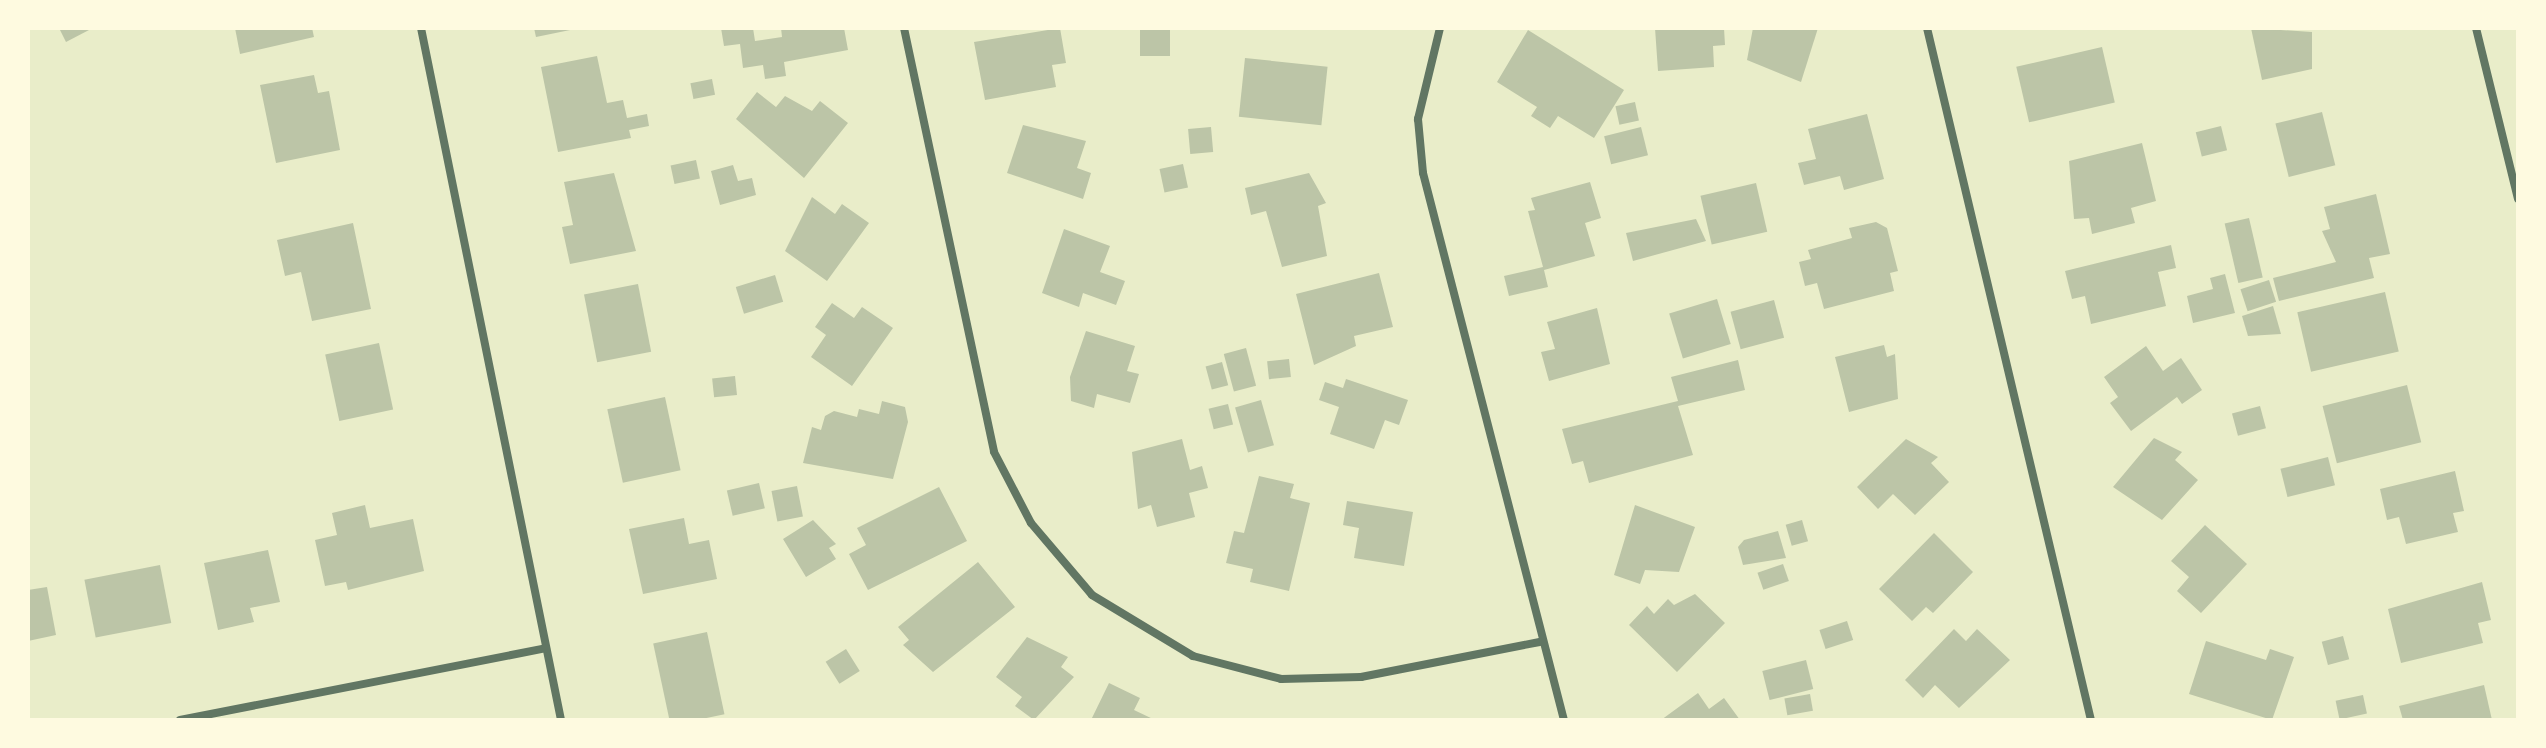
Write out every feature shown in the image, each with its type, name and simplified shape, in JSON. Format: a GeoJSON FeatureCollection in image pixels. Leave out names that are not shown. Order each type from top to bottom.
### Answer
{"type":"FeatureCollection","features":[{"type":"Feature","properties":{"kind":"street"},"geometry":{"type":"LineString","coordinates":[[421,28],[561,720]]}},
{"type":"Feature","properties":{"kind":"street"},"geometry":{"type":"LineString","coordinates":[[904,28],[994,452],[1031,523],[1092,595],[1193,656],[1281,679],[1361,677],[1540,642]]}},
{"type":"Feature","properties":{"kind":"street"},"geometry":{"type":"LineString","coordinates":[[1440,28],[1418,119],[1423,173],[1540,642],[1564,720]]}},
{"type":"Feature","properties":{"kind":"street"},"geometry":{"type":"LineString","coordinates":[[1927,28],[2091,720]]}},
{"type":"Feature","properties":{"kind":"street"},"geometry":{"type":"LineString","coordinates":[[2476,28],[2518,199]]}},
{"type":"Feature","properties":{"kind":"street"},"geometry":{"type":"LineString","coordinates":[[180,720],[546,648]]}},
{"type":"Feature","properties":{"kind":"building"},"geometry":{"type":"Polygon","coordinates":[[[59,28],[87,28],[89,30],[66,42],[59,28]]]}},
{"type":"Feature","properties":{"kind":"building"},"geometry":{"type":"Polygon","coordinates":[[[235,28],[312,28],[314,37],[240,54],[235,28]]]}},
{"type":"Feature","properties":{"kind":"building"},"geometry":{"type":"Polygon","coordinates":[[[534,28],[575,28],[575,29],[536,37],[534,28]]]}},
{"type":"Feature","properties":{"kind":"building"},"geometry":{"type":"Polygon","coordinates":[[[721,28],[753,28],[755,41],[782,37],[781,28],[844,28],[848,50],[784,62],[786,76],[765,79],[763,65],[743,68],[740,44],[724,46],[721,28]]]}},
{"type":"Feature","properties":{"kind":"building"},"geometry":{"type":"Polygon","coordinates":[[[1060,28],[1066,63],[1052,65],[1056,87],[985,100],[974,42],[1060,28]]]}},
{"type":"Feature","properties":{"kind":"building"},"geometry":{"type":"Polygon","coordinates":[[[1140,28],[1170,28],[1170,56],[1140,56],[1140,28]]]}},
{"type":"Feature","properties":{"kind":"building"},"geometry":{"type":"Polygon","coordinates":[[[1655,28],[1724,28],[1725,45],[1713,46],[1714,67],[1658,71],[1655,28]]]}},
{"type":"Feature","properties":{"kind":"building"},"geometry":{"type":"Polygon","coordinates":[[[1753,28],[1818,28],[1801,82],[1747,60],[1753,28]]]}},
{"type":"Feature","properties":{"kind":"building"},"geometry":{"type":"Polygon","coordinates":[[[2251,28],[2312,32],[2312,69],[2262,80],[2251,28]]]}},
{"type":"Feature","properties":{"kind":"building"},"geometry":{"type":"Polygon","coordinates":[[[1528,30],[1624,90],[1594,138],[1558,116],[1550,128],[1531,116],[1537,107],[1497,82],[1528,30]]]}},
{"type":"Feature","properties":{"kind":"building"},"geometry":{"type":"Polygon","coordinates":[[[2102,47],[2115,103],[2029,122],[2016,67],[2102,47]]]}},
{"type":"Feature","properties":{"kind":"building"},"geometry":{"type":"Polygon","coordinates":[[[597,56],[607,103],[623,100],[627,118],[647,114],[649,126],[629,130],[631,138],[558,152],[541,67],[597,56]]]}},
{"type":"Feature","properties":{"kind":"building"},"geometry":{"type":"Polygon","coordinates":[[[1245,58],[1328,67],[1321,125],[1239,117],[1245,58]]]}},
{"type":"Feature","properties":{"kind":"building"},"geometry":{"type":"Polygon","coordinates":[[[314,75],[318,93],[329,91],[340,150],[276,163],[260,85],[314,75]]]}},
{"type":"Feature","properties":{"kind":"building"},"geometry":{"type":"Polygon","coordinates":[[[712,79],[715,95],[693,99],[690,83],[712,79]]]}},
{"type":"Feature","properties":{"kind":"building"},"geometry":{"type":"Polygon","coordinates":[[[757,92],[776,107],[785,96],[812,111],[820,101],[848,123],[804,178],[736,119],[757,92]]]}},
{"type":"Feature","properties":{"kind":"building"},"geometry":{"type":"Polygon","coordinates":[[[1635,102],[1639,121],[1619,125],[1615,106],[1635,102]]]}},
{"type":"Feature","properties":{"kind":"building"},"geometry":{"type":"Polygon","coordinates":[[[2322,112],[2335,165],[2289,177],[2275,124],[2322,112]]]}},
{"type":"Feature","properties":{"kind":"building"},"geometry":{"type":"Polygon","coordinates":[[[1867,114],[1884,179],[1844,190],[1840,176],[1804,185],[1798,163],[1816,159],[1808,129],[1867,114]]]}},
{"type":"Feature","properties":{"kind":"building"},"geometry":{"type":"Polygon","coordinates":[[[1023,125],[1086,141],[1077,168],[1091,173],[1083,199],[1007,173],[1023,125]]]}},
{"type":"Feature","properties":{"kind":"building"},"geometry":{"type":"Polygon","coordinates":[[[2221,126],[2227,150],[2202,157],[2196,132],[2221,126]]]}},
{"type":"Feature","properties":{"kind":"building"},"geometry":{"type":"Polygon","coordinates":[[[1211,127],[1213,152],[1190,154],[1188,129],[1211,127]]]}},
{"type":"Feature","properties":{"kind":"building"},"geometry":{"type":"Polygon","coordinates":[[[1641,127],[1648,155],[1611,164],[1604,136],[1641,127]]]}},
{"type":"Feature","properties":{"kind":"building"},"geometry":{"type":"Polygon","coordinates":[[[2142,143],[2156,201],[2131,208],[2135,223],[2092,234],[2089,218],[2074,219],[2069,161],[2142,143]]]}},
{"type":"Feature","properties":{"kind":"building"},"geometry":{"type":"Polygon","coordinates":[[[696,160],[700,179],[675,184],[671,165],[696,160]]]}},
{"type":"Feature","properties":{"kind":"building"},"geometry":{"type":"Polygon","coordinates":[[[1183,164],[1188,187],[1165,192],[1160,169],[1183,164]]]}},
{"type":"Feature","properties":{"kind":"building"},"geometry":{"type":"Polygon","coordinates":[[[733,165],[738,181],[752,178],[756,195],[720,205],[711,171],[733,165]]]}},
{"type":"Feature","properties":{"kind":"building"},"geometry":{"type":"Polygon","coordinates":[[[614,173],[636,251],[570,264],[562,227],[573,225],[564,182],[614,173]]]}},
{"type":"Feature","properties":{"kind":"building"},"geometry":{"type":"Polygon","coordinates":[[[1309,173],[1326,203],[1318,206],[1327,256],[1282,267],[1266,211],[1251,215],[1245,188],[1309,173]]]}},
{"type":"Feature","properties":{"kind":"building"},"geometry":{"type":"Polygon","coordinates":[[[1590,182],[1601,218],[1585,223],[1595,256],[1544,270],[1548,287],[1509,296],[1504,276],[1543,267],[1528,211],[1535,210],[1531,198],[1590,182]]]}},
{"type":"Feature","properties":{"kind":"building"},"geometry":{"type":"Polygon","coordinates":[[[1756,183],[1767,232],[1712,245],[1700,196],[1756,183]]]}},
{"type":"Feature","properties":{"kind":"building"},"geometry":{"type":"Polygon","coordinates":[[[2376,194],[2390,254],[2369,258],[2374,278],[2279,301],[2273,278],[2336,262],[2322,231],[2330,229],[2324,207],[2376,194]]]}},
{"type":"Feature","properties":{"kind":"building"},"geometry":{"type":"Polygon","coordinates":[[[812,197],[835,214],[842,204],[869,223],[827,281],[785,251],[812,197]]]}},
{"type":"Feature","properties":{"kind":"building"},"geometry":{"type":"Polygon","coordinates":[[[2249,218],[2263,277],[2238,283],[2225,224],[2249,218]]]}},
{"type":"Feature","properties":{"kind":"building"},"geometry":{"type":"Polygon","coordinates":[[[1696,219],[1706,241],[1633,261],[1626,233],[1696,219]]]}},
{"type":"Feature","properties":{"kind":"building"},"geometry":{"type":"Polygon","coordinates":[[[1876,222],[1887,228],[1898,271],[1890,273],[1894,291],[1824,309],[1817,283],[1805,286],[1799,262],[1811,259],[1808,250],[1852,238],[1849,228],[1876,222]]]}},
{"type":"Feature","properties":{"kind":"building"},"geometry":{"type":"Polygon","coordinates":[[[353,223],[371,309],[312,321],[301,272],[285,276],[277,240],[353,223]]]}},
{"type":"Feature","properties":{"kind":"building"},"geometry":{"type":"Polygon","coordinates":[[[1064,229],[1110,246],[1100,272],[1125,281],[1116,305],[1083,293],[1079,307],[1042,293],[1064,229]]]}},
{"type":"Feature","properties":{"kind":"building"},"geometry":{"type":"Polygon","coordinates":[[[2171,245],[2176,268],[2158,272],[2166,306],[2091,324],[2085,296],[2072,299],[2065,271],[2171,245]]]}},
{"type":"Feature","properties":{"kind":"building"},"geometry":{"type":"Polygon","coordinates":[[[1379,273],[1393,327],[1354,336],[1356,346],[1314,365],[1296,294],[1379,273]]]}},
{"type":"Feature","properties":{"kind":"building"},"geometry":{"type":"Polygon","coordinates":[[[2225,274],[2235,313],[2193,323],[2187,296],[2213,289],[2210,278],[2225,274]]]}},
{"type":"Feature","properties":{"kind":"building"},"geometry":{"type":"Polygon","coordinates":[[[775,275],[783,302],[744,314],[736,287],[775,275]]]}},
{"type":"Feature","properties":{"kind":"building"},"geometry":{"type":"Polygon","coordinates":[[[2269,280],[2276,302],[2248,311],[2240,289],[2269,280]]]}},
{"type":"Feature","properties":{"kind":"building"},"geometry":{"type":"Polygon","coordinates":[[[638,284],[651,352],[597,362],[584,294],[638,284]]]}},
{"type":"Feature","properties":{"kind":"building"},"geometry":{"type":"Polygon","coordinates":[[[2385,292],[2399,351],[2311,372],[2297,312],[2385,292]]]}},
{"type":"Feature","properties":{"kind":"building"},"geometry":{"type":"Polygon","coordinates":[[[1717,299],[1731,344],[1683,359],[1669,314],[1717,299]]]}},
{"type":"Feature","properties":{"kind":"building"},"geometry":{"type":"Polygon","coordinates":[[[1774,300],[1784,338],[1741,349],[1731,312],[1774,300]]]}},
{"type":"Feature","properties":{"kind":"building"},"geometry":{"type":"Polygon","coordinates":[[[832,303],[854,318],[862,307],[893,328],[852,386],[811,357],[826,335],[815,327],[832,303]]]}},
{"type":"Feature","properties":{"kind":"building"},"geometry":{"type":"Polygon","coordinates":[[[2273,306],[2281,334],[2248,336],[2242,316],[2273,306]]]}},
{"type":"Feature","properties":{"kind":"building"},"geometry":{"type":"Polygon","coordinates":[[[1597,308],[1610,364],[1549,381],[1541,352],[1555,349],[1547,322],[1597,308]]]}},
{"type":"Feature","properties":{"kind":"building"},"geometry":{"type":"Polygon","coordinates":[[[1086,331],[1135,346],[1127,371],[1139,374],[1130,403],[1097,394],[1094,408],[1071,401],[1070,377],[1086,331]]]}},
{"type":"Feature","properties":{"kind":"building"},"geometry":{"type":"Polygon","coordinates":[[[379,343],[393,410],[339,421],[325,354],[379,343]]]}},
{"type":"Feature","properties":{"kind":"building"},"geometry":{"type":"Polygon","coordinates":[[[1884,345],[1887,357],[1895,354],[1898,399],[1849,412],[1835,357],[1884,345]]]}},
{"type":"Feature","properties":{"kind":"building"},"geometry":{"type":"Polygon","coordinates":[[[2146,346],[2163,371],[2181,358],[2202,390],[2182,404],[2177,397],[2131,431],[2110,403],[2118,397],[2104,377],[2146,346]]]}},
{"type":"Feature","properties":{"kind":"building"},"geometry":{"type":"Polygon","coordinates":[[[1246,348],[1256,386],[1234,392],[1224,354],[1246,348]]]}},
{"type":"Feature","properties":{"kind":"building"},"geometry":{"type":"Polygon","coordinates":[[[1289,359],[1291,377],[1269,379],[1267,361],[1289,359]]]}},
{"type":"Feature","properties":{"kind":"building"},"geometry":{"type":"Polygon","coordinates":[[[1738,360],[1745,390],[1678,406],[1693,455],[1589,483],[1583,461],[1572,464],[1562,429],[1678,401],[1671,377],[1738,360]]]}},
{"type":"Feature","properties":{"kind":"building"},"geometry":{"type":"Polygon","coordinates":[[[1222,362],[1228,385],[1212,390],[1206,366],[1222,362]]]}},
{"type":"Feature","properties":{"kind":"building"},"geometry":{"type":"Polygon","coordinates":[[[735,376],[737,395],[714,397],[712,378],[735,376]]]}},
{"type":"Feature","properties":{"kind":"building"},"geometry":{"type":"Polygon","coordinates":[[[1346,379],[1408,400],[1399,425],[1385,420],[1374,449],[1330,434],[1339,407],[1319,400],[1325,382],[1343,388],[1346,379]]]}},
{"type":"Feature","properties":{"kind":"building"},"geometry":{"type":"Polygon","coordinates":[[[2407,385],[2421,442],[2337,463],[2323,406],[2407,385]]]}},
{"type":"Feature","properties":{"kind":"building"},"geometry":{"type":"Polygon","coordinates":[[[665,397],[681,470],[623,483],[607,409],[665,397]]]}},
{"type":"Feature","properties":{"kind":"building"},"geometry":{"type":"Polygon","coordinates":[[[1261,400],[1274,445],[1248,453],[1235,407],[1261,400]]]}},
{"type":"Feature","properties":{"kind":"building"},"geometry":{"type":"Polygon","coordinates":[[[882,401],[905,407],[908,422],[893,479],[803,463],[812,427],[821,430],[825,416],[834,411],[857,417],[859,409],[879,414],[882,401]]]}},
{"type":"Feature","properties":{"kind":"building"},"geometry":{"type":"Polygon","coordinates":[[[1228,404],[1233,424],[1214,429],[1209,409],[1228,404]]]}},
{"type":"Feature","properties":{"kind":"building"},"geometry":{"type":"Polygon","coordinates":[[[2260,406],[2266,428],[2238,436],[2232,414],[2260,406]]]}},
{"type":"Feature","properties":{"kind":"building"},"geometry":{"type":"Polygon","coordinates":[[[2154,438],[2182,452],[2175,460],[2198,480],[2162,520],[2113,487],[2154,438]]]}},
{"type":"Feature","properties":{"kind":"building"},"geometry":{"type":"Polygon","coordinates":[[[1182,439],[1190,470],[1202,466],[1208,488],[1189,493],[1195,517],[1157,527],[1151,505],[1138,509],[1132,452],[1182,439]]]}},
{"type":"Feature","properties":{"kind":"building"},"geometry":{"type":"Polygon","coordinates":[[[1906,439],[1938,457],[1931,463],[1949,482],[1915,515],[1893,494],[1878,509],[1857,487],[1906,439]]]}},
{"type":"Feature","properties":{"kind":"building"},"geometry":{"type":"Polygon","coordinates":[[[2328,457],[2335,485],[2287,497],[2280,469],[2328,457]]]}},
{"type":"Feature","properties":{"kind":"building"},"geometry":{"type":"Polygon","coordinates":[[[2455,471],[2464,511],[2453,513],[2458,532],[2406,544],[2399,517],[2387,520],[2380,489],[2455,471]]]}},
{"type":"Feature","properties":{"kind":"building"},"geometry":{"type":"Polygon","coordinates":[[[1259,476],[1294,484],[1290,498],[1310,503],[1289,591],[1250,582],[1253,569],[1226,563],[1234,531],[1244,533],[1259,476]]]}},
{"type":"Feature","properties":{"kind":"building"},"geometry":{"type":"Polygon","coordinates":[[[759,483],[765,508],[733,516],[727,490],[759,483]]]}},
{"type":"Feature","properties":{"kind":"building"},"geometry":{"type":"Polygon","coordinates":[[[797,486],[803,516],[777,521],[771,491],[797,486]]]}},
{"type":"Feature","properties":{"kind":"building"},"geometry":{"type":"Polygon","coordinates":[[[939,487],[967,541],[868,590],[849,554],[866,545],[857,528],[939,487]]]}},
{"type":"Feature","properties":{"kind":"building"},"geometry":{"type":"Polygon","coordinates":[[[1347,501],[1413,512],[1404,566],[1354,558],[1359,528],[1343,525],[1347,501]]]}},
{"type":"Feature","properties":{"kind":"building"},"geometry":{"type":"Polygon","coordinates":[[[365,505],[370,528],[413,519],[424,571],[348,590],[346,582],[325,586],[315,540],[337,535],[332,513],[365,505]]]}},
{"type":"Feature","properties":{"kind":"building"},"geometry":{"type":"Polygon","coordinates":[[[1635,505],[1695,527],[1679,572],[1645,570],[1640,584],[1614,575],[1635,505]]]}},
{"type":"Feature","properties":{"kind":"building"},"geometry":{"type":"Polygon","coordinates":[[[684,518],[689,544],[709,540],[717,579],[643,594],[629,529],[684,518]]]}},
{"type":"Feature","properties":{"kind":"building"},"geometry":{"type":"Polygon","coordinates":[[[813,520],[836,544],[829,548],[836,559],[806,577],[783,539],[813,520]]]}},
{"type":"Feature","properties":{"kind":"building"},"geometry":{"type":"Polygon","coordinates":[[[1802,520],[1808,541],[1792,546],[1786,525],[1802,520]]]}},
{"type":"Feature","properties":{"kind":"building"},"geometry":{"type":"Polygon","coordinates":[[[2205,525],[2247,564],[2201,613],[2177,591],[2189,577],[2171,561],[2205,525]]]}},
{"type":"Feature","properties":{"kind":"building"},"geometry":{"type":"Polygon","coordinates":[[[1778,531],[1786,558],[1743,565],[1738,547],[1744,540],[1778,531]]]}},
{"type":"Feature","properties":{"kind":"building"},"geometry":{"type":"Polygon","coordinates":[[[1934,533],[1973,572],[1933,613],[1926,607],[1912,621],[1879,589],[1934,533]]]}},
{"type":"Feature","properties":{"kind":"building"},"geometry":{"type":"Polygon","coordinates":[[[268,550],[280,602],[250,608],[254,622],[218,630],[204,563],[268,550]]]}},
{"type":"Feature","properties":{"kind":"building"},"geometry":{"type":"Polygon","coordinates":[[[978,562],[1015,607],[933,672],[903,645],[909,640],[898,627],[978,562]]]}},
{"type":"Feature","properties":{"kind":"building"},"geometry":{"type":"Polygon","coordinates":[[[1783,564],[1789,581],[1763,590],[1757,573],[1783,564]]]}},
{"type":"Feature","properties":{"kind":"building"},"geometry":{"type":"Polygon","coordinates":[[[160,565],[171,623],[96,638],[84,580],[160,565]]]}},
{"type":"Feature","properties":{"kind":"building"},"geometry":{"type":"Polygon","coordinates":[[[2482,582],[2491,620],[2478,623],[2483,643],[2401,663],[2388,609],[2482,582]]]}},
{"type":"Feature","properties":{"kind":"building"},"geometry":{"type":"Polygon","coordinates":[[[47,587],[56,635],[28,641],[28,590],[47,587]]]}},
{"type":"Feature","properties":{"kind":"building"},"geometry":{"type":"Polygon","coordinates":[[[1695,594],[1725,623],[1677,672],[1629,625],[1647,606],[1654,614],[1668,599],[1674,605],[1695,594]]]}},
{"type":"Feature","properties":{"kind":"building"},"geometry":{"type":"Polygon","coordinates":[[[1847,621],[1853,640],[1826,649],[1819,630],[1847,621]]]}},
{"type":"Feature","properties":{"kind":"building"},"geometry":{"type":"Polygon","coordinates":[[[1954,629],[1966,641],[1977,629],[2010,660],[1959,708],[1935,685],[1923,698],[1905,680],[1954,629]]]}},
{"type":"Feature","properties":{"kind":"building"},"geometry":{"type":"Polygon","coordinates":[[[707,632],[724,714],[697,720],[669,720],[653,643],[707,632]]]}},
{"type":"Feature","properties":{"kind":"building"},"geometry":{"type":"Polygon","coordinates":[[[2343,636],[2349,659],[2328,665],[2322,642],[2343,636]]]}},
{"type":"Feature","properties":{"kind":"building"},"geometry":{"type":"Polygon","coordinates":[[[1027,637],[1068,657],[1061,667],[1074,677],[1034,720],[1015,706],[1022,697],[996,677],[1027,637]]]}},
{"type":"Feature","properties":{"kind":"building"},"geometry":{"type":"Polygon","coordinates":[[[2206,641],[2266,660],[2270,649],[2294,657],[2272,720],[2189,694],[2206,641]]]}},
{"type":"Feature","properties":{"kind":"building"},"geometry":{"type":"Polygon","coordinates":[[[846,649],[860,671],[839,684],[826,662],[846,649]]]}},
{"type":"Feature","properties":{"kind":"building"},"geometry":{"type":"Polygon","coordinates":[[[1806,660],[1813,689],[1770,700],[1762,671],[1806,660]]]}},
{"type":"Feature","properties":{"kind":"building"},"geometry":{"type":"Polygon","coordinates":[[[1109,683],[1140,698],[1134,710],[1155,720],[1091,720],[1109,683]]]}},
{"type":"Feature","properties":{"kind":"building"},"geometry":{"type":"Polygon","coordinates":[[[2484,685],[2492,720],[2403,720],[2399,706],[2484,685]]]}},
{"type":"Feature","properties":{"kind":"building"},"geometry":{"type":"Polygon","coordinates":[[[1698,693],[1709,709],[1724,698],[1740,720],[1661,720],[1698,693]]]}},
{"type":"Feature","properties":{"kind":"building"},"geometry":{"type":"Polygon","coordinates":[[[1810,694],[1813,711],[1787,715],[1784,699],[1810,694]]]}},
{"type":"Feature","properties":{"kind":"building"},"geometry":{"type":"Polygon","coordinates":[[[2363,695],[2367,714],[2340,719],[2336,701],[2363,695]]]}}]}
